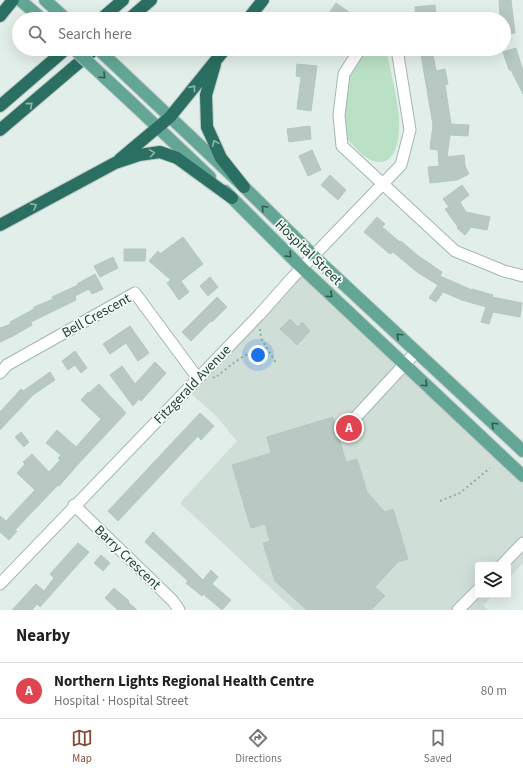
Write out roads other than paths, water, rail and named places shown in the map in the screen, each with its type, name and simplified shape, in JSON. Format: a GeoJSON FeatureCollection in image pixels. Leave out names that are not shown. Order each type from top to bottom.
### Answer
{"type":"FeatureCollection","features":[{"type":"Feature","properties":{"kind":"highway"},"geometry":{"type":"LineString","coordinates":[[0,16],[13,0]]}},
{"type":"Feature","properties":{"kind":"highway"},"geometry":{"type":"LineString","coordinates":[[109,12],[123,0]]}},
{"type":"Feature","properties":{"kind":"highway"},"geometry":{"type":"LineString","coordinates":[[137,12],[151,0]]}},
{"type":"Feature","properties":{"kind":"highway"},"geometry":{"type":"LineString","coordinates":[[254,12],[263,0]]}},
{"type":"Feature","properties":{"kind":"highway"},"geometry":{"type":"LineString","coordinates":[[0,106],[58,56]]}},
{"type":"Feature","properties":{"kind":"highway"},"geometry":{"type":"LineString","coordinates":[[0,130],[87,56]]}},
{"type":"Feature","properties":{"kind":"highway"},"geometry":{"type":"LineString","coordinates":[[115,163],[170,117],[219,56]]}},
{"type":"Feature","properties":{"kind":"highway"},"geometry":{"type":"LineString","coordinates":[[216,60],[206,95],[207,127],[221,158],[244,187]]}},
{"type":"Feature","properties":{"kind":"highway"},"geometry":{"type":"LineString","coordinates":[[0,225],[115,163],[139,155],[160,152],[177,158],[232,198]]}},
{"type":"Feature","properties":{"kind":"main road"},"geometry":{"type":"LineString","coordinates":[[20,0],[34,12]]}},
{"type":"Feature","properties":{"kind":"main road"},"geometry":{"type":"LineString","coordinates":[[45,0],[58,12]]}},
{"type":"Feature","properties":{"kind":"main road","name":"Hospital Street"},"geometry":{"type":"LineString","coordinates":[[82,56],[232,198],[302,268],[523,476]]}},
{"type":"Feature","properties":{"kind":"main road","name":"Hospital Street"},"geometry":{"type":"LineString","coordinates":[[106,56],[244,187],[314,256],[523,451]]}},
{"type":"Feature","properties":{"kind":"street"},"geometry":{"type":"LineString","coordinates":[[356,56],[344,74],[339,115],[342,146],[455,251],[504,271],[523,276]]}},
{"type":"Feature","properties":{"kind":"street","name":"Fitzgerald Avenue"},"geometry":{"type":"LineString","coordinates":[[0,584],[401,165],[410,130],[398,56]]}},
{"type":"Feature","properties":{"kind":"street","name":"Bell Crescent"},"geometry":{"type":"LineString","coordinates":[[2,369],[135,293],[200,374]]}},
{"type":"Feature","properties":{"kind":"street"},"geometry":{"type":"LineString","coordinates":[[355,418],[416,352]]}},
{"type":"Feature","properties":{"kind":"street","name":"Barry Crescent"},"geometry":{"type":"LineString","coordinates":[[74,506],[173,601],[179,610]]}},
{"type":"Feature","properties":{"kind":"street"},"geometry":{"type":"LineString","coordinates":[[505,562],[523,543]]}},
{"type":"Feature","properties":{"kind":"street"},"geometry":{"type":"LineString","coordinates":[[458,610],[475,593]]}},
{"type":"Feature","properties":{"kind":"place","name":"Northern Lights Regional Health Centre"},"geometry":{"type":"Point","coordinates":[349,428]}}]}
